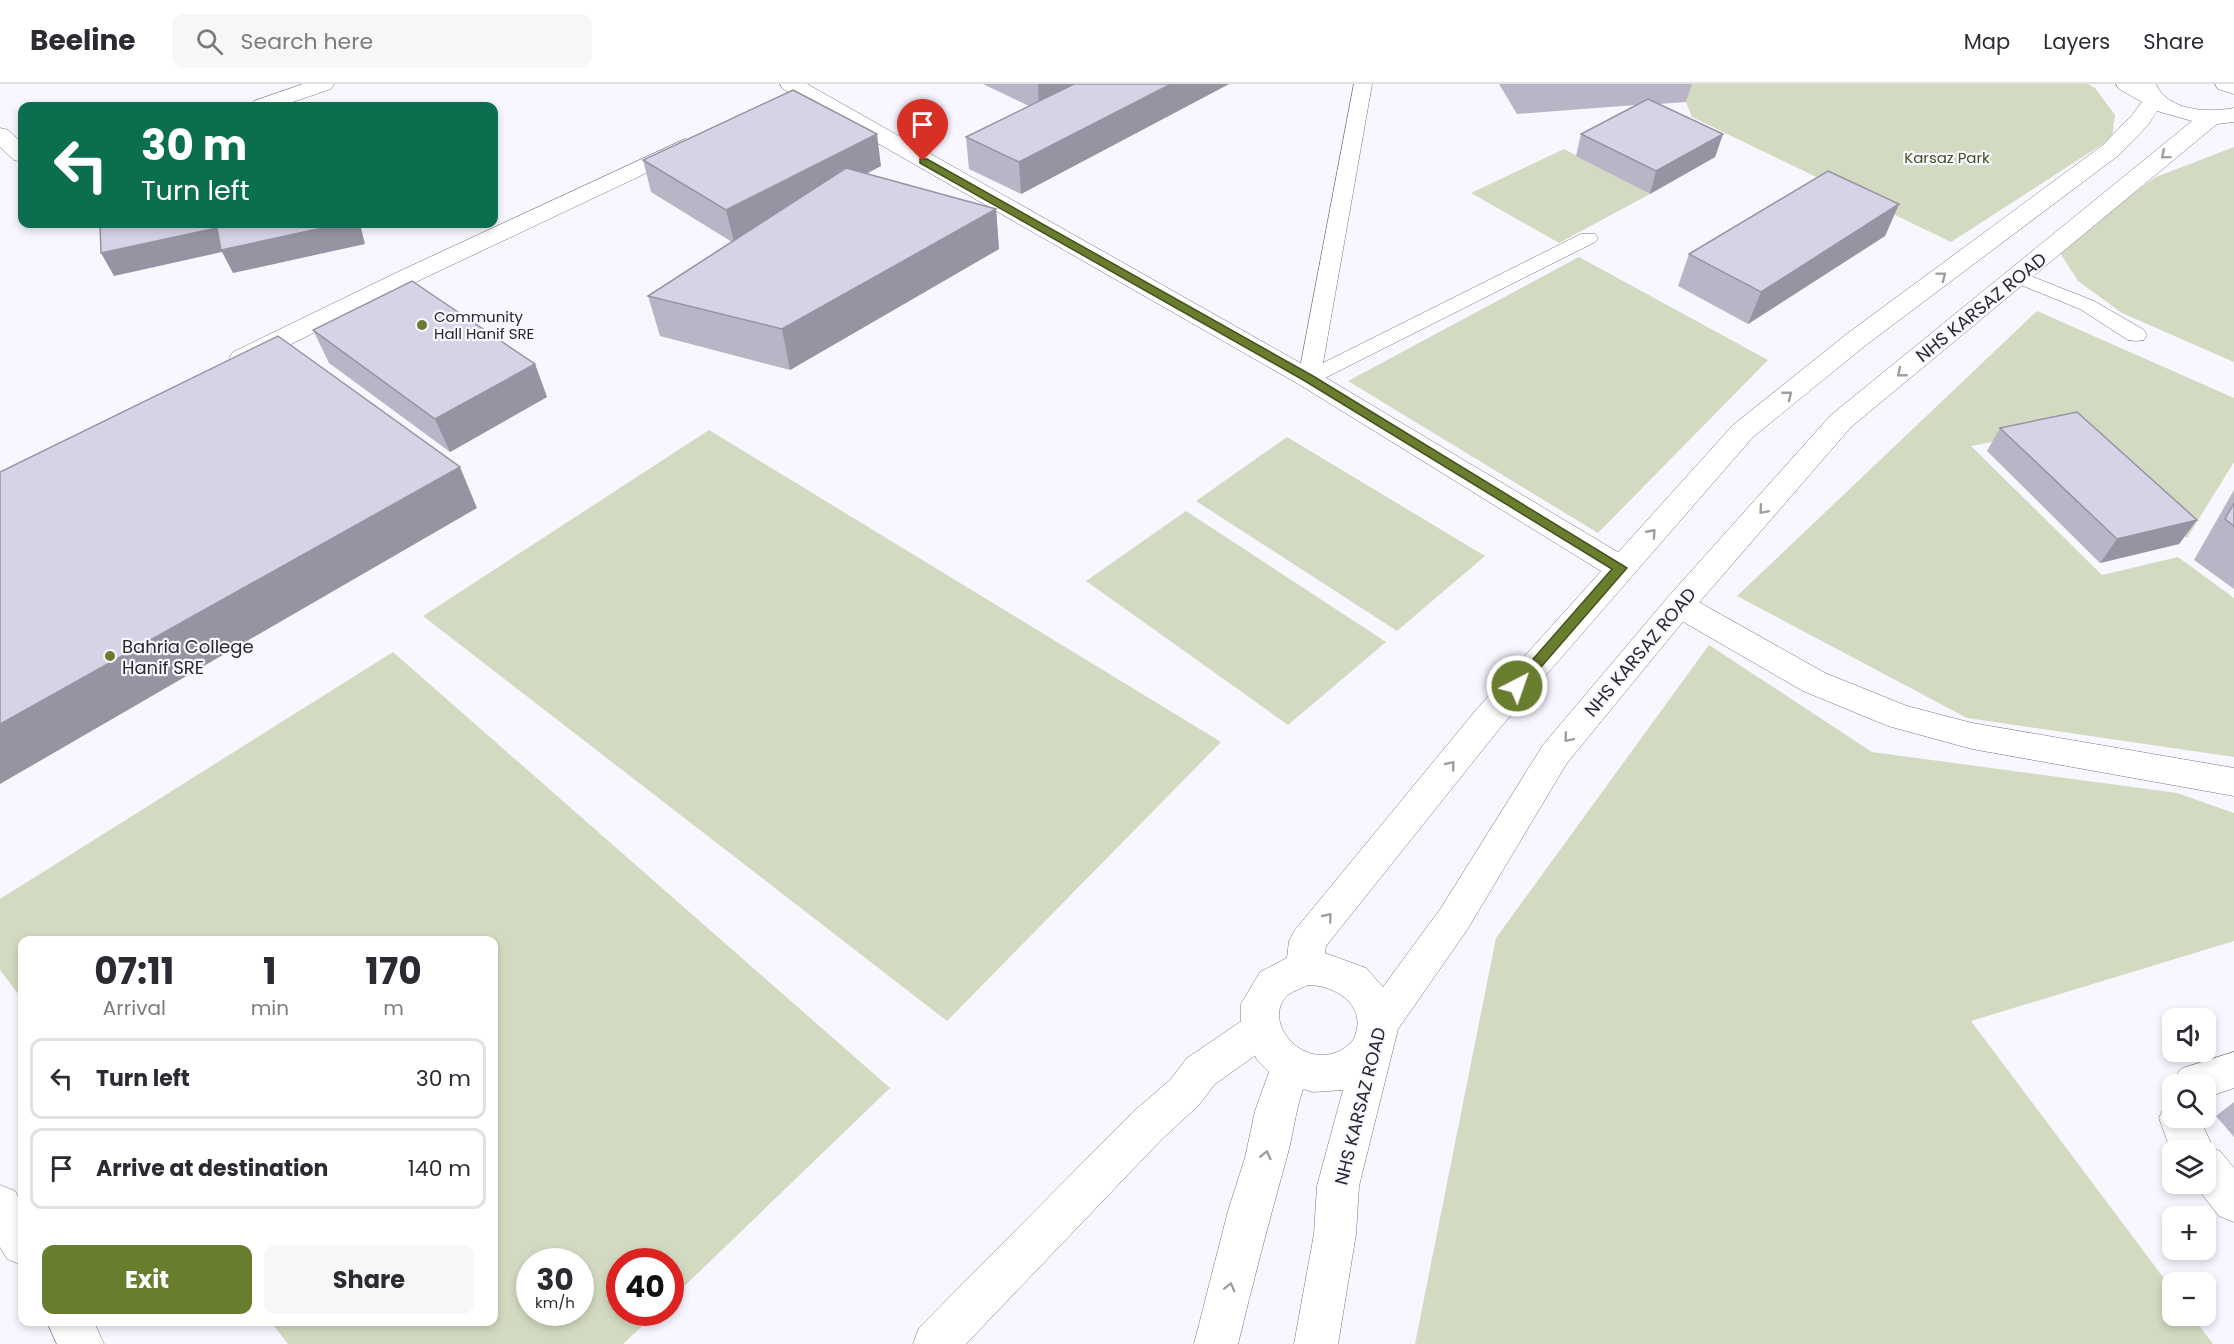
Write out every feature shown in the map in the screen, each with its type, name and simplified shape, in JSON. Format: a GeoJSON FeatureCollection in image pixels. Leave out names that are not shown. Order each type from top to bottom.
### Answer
{"type":"FeatureCollection","features":[{"type":"Feature","properties":{"kind":"street"},"geometry":{"type":"LineString","coordinates":[[273,102],[323,84]]}},
{"type":"Feature","properties":{"kind":"street"},"geometry":{"type":"LineString","coordinates":[[2127,84],[2149,92],[2188,114],[2222,117]]}},
{"type":"Feature","properties":{"kind":"street"},"geometry":{"type":"LineString","coordinates":[[2226,84],[2234,88]]}},
{"type":"Feature","properties":{"kind":"street"},"geometry":{"type":"LineString","coordinates":[[794,90],[1309,379],[1620,568]]}},
{"type":"Feature","properties":{"kind":"street"},"geometry":{"type":"LineString","coordinates":[[1304,968],[1308,941],[1488,719],[1743,431],[1857,339],[2111,150],[2140,120],[2149,92]]}},
{"type":"Feature","properties":{"kind":"street","name":"NHS KARSAZ ROAD"},"geometry":{"type":"LineString","coordinates":[[1316,1344],[1335,1234],[1338,1186],[1380,1022],[1454,920],[1555,754],[1679,605],[1841,421],[2222,117]]}},
{"type":"Feature","properties":{"kind":"street"},"geometry":{"type":"LineString","coordinates":[[0,135],[18,151]]}},
{"type":"Feature","properties":{"kind":"street"},"geometry":{"type":"LineString","coordinates":[[221,368],[411,275],[704,138]]}},
{"type":"Feature","properties":{"kind":"street"},"geometry":{"type":"LineString","coordinates":[[1679,605],[1814,682],[1900,717],[1972,736],[2234,782]]}},
{"type":"Feature","properties":{"kind":"street"},"geometry":{"type":"LineString","coordinates":[[1304,968],[1324,969],[1342,974],[1359,985],[1370,999],[1376,1016],[1376,1034],[1371,1050],[1360,1062],[1345,1070],[1328,1074],[1309,1073],[1291,1067],[1267,1044],[1260,1030],[1263,997],[1273,983],[1287,973],[1304,968]]}},
{"type":"Feature","properties":{"kind":"street"},"geometry":{"type":"LineString","coordinates":[[935,1344],[1148,1125],[1184,1093],[1201,1071],[1260,1030]]}},
{"type":"Feature","properties":{"kind":"street"},"geometry":{"type":"LineString","coordinates":[[1215,1344],[1249,1211],[1266,1158],[1275,1112],[1291,1067]]}},
{"type":"Feature","properties":{"kind":"street"},"geometry":{"type":"LineString","coordinates":[[2216,1075],[2234,1070]]}},
{"type":"Feature","properties":{"kind":"street"},"geometry":{"type":"LineString","coordinates":[[2216,1179],[2234,1201]]}},
{"type":"Feature","properties":{"kind":"street"},"geometry":{"type":"LineString","coordinates":[[0,1206],[18,1237]]}},
{"type":"Feature","properties":{"kind":"street"},"geometry":{"type":"LineString","coordinates":[[71,1326],[82,1344]]}},
{"type":"Feature","properties":{"kind":"lane"},"geometry":{"type":"LineString","coordinates":[[1309,379],[1363,84]]}},
{"type":"Feature","properties":{"kind":"lane"},"geometry":{"type":"LineString","coordinates":[[1309,379],[1588,238]]}},
{"type":"Feature","properties":{"kind":"lane"},"geometry":{"type":"LineString","coordinates":[[2019,277],[2086,305],[2136,335]]}},
{"type":"Feature","properties":{"kind":"green space","name":"Karsaz Park"},"geometry":{"type":"Polygon","coordinates":[[[1673,84],[2088,84],[2095,88],[2115,115],[2112,138],[1951,242],[1692,117],[1686,102],[1673,84]]]}},
{"type":"Feature","properties":{"kind":"green space"},"geometry":{"type":"Polygon","coordinates":[[[2234,147],[2234,362],[2122,313],[2078,281],[2057,248],[2156,177],[2234,147]]]}},
{"type":"Feature","properties":{"kind":"green space"},"geometry":{"type":"Polygon","coordinates":[[[1564,149],[1650,194],[1559,243],[1471,193],[1564,149]]]}},
{"type":"Feature","properties":{"kind":"green space"},"geometry":{"type":"Polygon","coordinates":[[[1579,257],[1768,360],[1598,533],[1348,381],[1579,257]]]}},
{"type":"Feature","properties":{"kind":"green space"},"geometry":{"type":"Polygon","coordinates":[[[2037,311],[2234,398],[2234,462],[2187,538],[2067,428],[1971,446],[2102,575],[2178,557],[2234,598],[2234,757],[1967,718],[1737,596],[2037,311]]]}},
{"type":"Feature","properties":{"kind":"green space"},"geometry":{"type":"Polygon","coordinates":[[[709,430],[1221,742],[947,1021],[423,616],[709,430]]]}},
{"type":"Feature","properties":{"kind":"green space"},"geometry":{"type":"Polygon","coordinates":[[[1287,437],[1485,556],[1397,631],[1196,501],[1287,437]]]}},
{"type":"Feature","properties":{"kind":"green space"},"geometry":{"type":"Polygon","coordinates":[[[1186,511],[1386,642],[1288,725],[1086,581],[1186,511]]]}},
{"type":"Feature","properties":{"kind":"green space"},"geometry":{"type":"Polygon","coordinates":[[[1709,645],[1872,752],[2177,793],[2234,813],[2234,941],[1971,1021],[2162,1276],[2162,1326],[2200,1326],[2213,1344],[1415,1344],[1496,938],[1709,645]]]}},
{"type":"Feature","properties":{"kind":"green space"},"geometry":{"type":"Polygon","coordinates":[[[393,652],[890,1088],[684,1286],[684,1248],[606,1248],[606,1326],[642,1326],[623,1344],[288,1344],[274,1326],[498,1326],[498,936],[18,936],[18,994],[0,970],[0,899],[393,652]]]}},
{"type":"Feature","properties":{"kind":"building"},"geometry":{"type":"Polygon","coordinates":[[[1074,84],[1171,84],[1019,162],[966,137],[1074,84]]]}},
{"type":"Feature","properties":{"kind":"building"},"geometry":{"type":"Polygon","coordinates":[[[793,90],[877,134],[726,210],[643,160],[793,90]]]}},
{"type":"Feature","properties":{"kind":"building"},"geometry":{"type":"Polygon","coordinates":[[[1648,99],[1723,134],[1656,171],[1581,134],[1648,99]]]}},
{"type":"Feature","properties":{"kind":"building"},"geometry":{"type":"Polygon","coordinates":[[[846,168],[996,209],[782,329],[648,296],[846,168]]]}},
{"type":"Feature","properties":{"kind":"building"},"geometry":{"type":"Polygon","coordinates":[[[1828,171],[1899,204],[1761,292],[1689,254],[1828,171]]]}},
{"type":"Feature","properties":{"kind":"building"},"geometry":{"type":"Polygon","coordinates":[[[100,228],[217,228],[101,253],[100,228]]]}},
{"type":"Feature","properties":{"kind":"building"},"geometry":{"type":"Polygon","coordinates":[[[217,228],[323,228],[221,250],[217,228]]]}},
{"type":"Feature","properties":{"kind":"building"},"geometry":{"type":"Polygon","coordinates":[[[412,281],[535,364],[435,419],[313,330],[412,281]]]}},
{"type":"Feature","properties":{"kind":"building","name":"Bahria College Hanif SRE"},"geometry":{"type":"Polygon","coordinates":[[[278,336],[460,467],[0,724],[0,472],[278,336]]]}},
{"type":"Feature","properties":{"kind":"building"},"geometry":{"type":"Polygon","coordinates":[[[2077,412],[2197,520],[2117,539],[2000,428],[2077,412]]]}},
{"type":"Feature","properties":{"kind":"building"},"geometry":{"type":"Polygon","coordinates":[[[2234,503],[2234,526],[2225,519],[2234,503]]]}},
{"type":"Feature","properties":{"kind":"place","name":"Community Hall Hanif SRE"},"geometry":{"type":"Point","coordinates":[422,325]}},
{"type":"Feature","properties":{"kind":"place","name":"Bahria College Hanif SRE"},"geometry":{"type":"Point","coordinates":[110,656]}},
{"type":"Feature","properties":{"kind":"route"},"geometry":{"type":"LineString","coordinates":[[923,161],[1309,379],[1620,568],[1517,686]]}}]}
